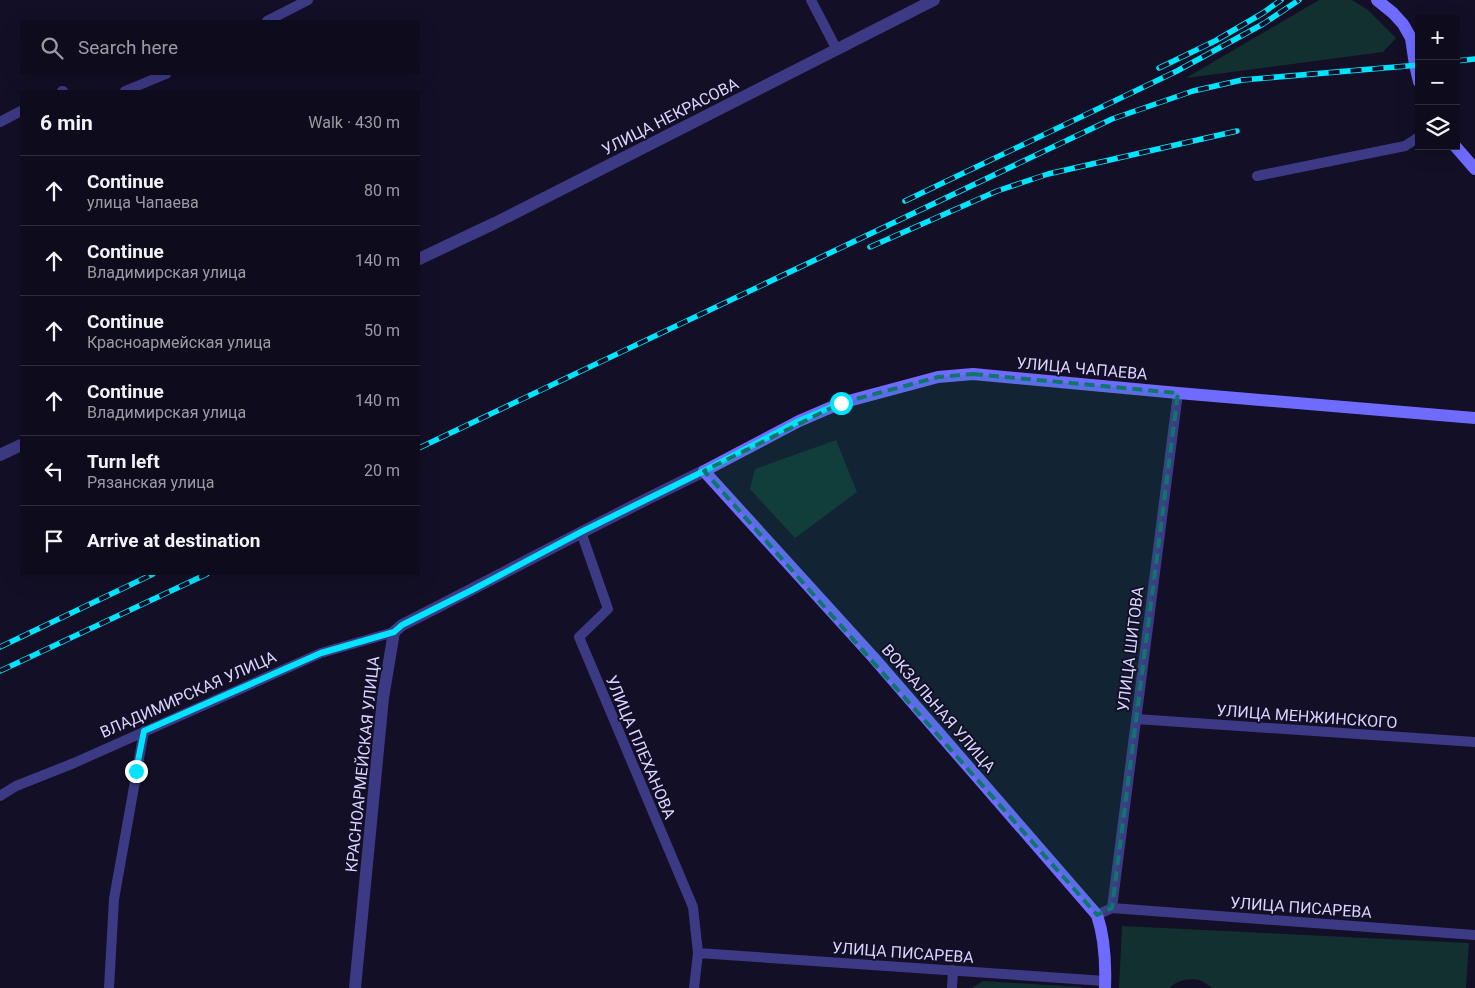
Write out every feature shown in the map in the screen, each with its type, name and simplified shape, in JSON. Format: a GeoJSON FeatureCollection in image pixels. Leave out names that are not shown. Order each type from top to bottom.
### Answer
{"type":"FeatureCollection","features":[{"type":"Feature","properties":{"kind":"main road"},"geometry":{"type":"LineString","coordinates":[[1377,0],[1403,24],[1411,38],[1415,65]]}},
{"type":"Feature","properties":{"kind":"main road"},"geometry":{"type":"LineString","coordinates":[[1458,150],[1475,169]]}},
{"type":"Feature","properties":{"kind":"main road","name":"УЛИЦА ЧАПАЕВА"},"geometry":{"type":"LineString","coordinates":[[704,471],[799,421],[841,403],[938,377],[973,374],[1475,418]]}},
{"type":"Feature","properties":{"kind":"main road","name":"ВОКЗАЛЬНАЯ УЛИЦА"},"geometry":{"type":"LineString","coordinates":[[704,471],[873,657],[1097,915],[1106,956],[1105,985]]}},
{"type":"Feature","properties":{"kind":"street"},"geometry":{"type":"LineString","coordinates":[[269,20],[308,0]]}},
{"type":"Feature","properties":{"kind":"street"},"geometry":{"type":"LineString","coordinates":[[811,0],[837,50]]}},
{"type":"Feature","properties":{"kind":"street","name":"УЛИЦА НЕКРАСОВА"},"geometry":{"type":"LineString","coordinates":[[420,259],[495,223],[934,0]]}},
{"type":"Feature","properties":{"kind":"street"},"geometry":{"type":"LineString","coordinates":[[127,90],[164,75]]}},
{"type":"Feature","properties":{"kind":"street"},"geometry":{"type":"LineString","coordinates":[[0,122],[20,112]]}},
{"type":"Feature","properties":{"kind":"street"},"geometry":{"type":"LineString","coordinates":[[1257,176],[1405,146],[1415,140]]}},
{"type":"Feature","properties":{"kind":"street","name":"УЛИЦА ШИТОВА"},"geometry":{"type":"LineString","coordinates":[[1112,908],[1178,393]]}},
{"type":"Feature","properties":{"kind":"street"},"geometry":{"type":"LineString","coordinates":[[0,455],[20,445]]}},
{"type":"Feature","properties":{"kind":"street"},"geometry":{"type":"LineString","coordinates":[[394,632],[402,625],[581,532],[704,471]]}},
{"type":"Feature","properties":{"kind":"street","name":"УЛИЦА ПЛЕХАНОВА"},"geometry":{"type":"LineString","coordinates":[[581,532],[608,609],[579,637],[693,907],[698,953],[694,988]]}},
{"type":"Feature","properties":{"kind":"street","name":"ВЛАДИМИРСКАЯ УЛИЦА"},"geometry":{"type":"LineString","coordinates":[[0,796],[16,786],[74,763],[321,653],[394,632]]}},
{"type":"Feature","properties":{"kind":"street","name":"КРАСНОАРМЕЙСКАЯ УЛИЦА"},"geometry":{"type":"LineString","coordinates":[[355,988],[383,698],[394,632]]}},
{"type":"Feature","properties":{"kind":"street","name":"УЛИЦА МЕНЖИНСКОГО"},"geometry":{"type":"LineString","coordinates":[[1136,719],[1475,742]]}},
{"type":"Feature","properties":{"kind":"street"},"geometry":{"type":"LineString","coordinates":[[110,988],[114,899],[144,731]]}},
{"type":"Feature","properties":{"kind":"street","name":"УЛИЦА ПИСАРЕВА"},"geometry":{"type":"LineString","coordinates":[[1097,915],[1112,908],[1475,935]]}},
{"type":"Feature","properties":{"kind":"street","name":"УЛИЦА ПИСАРЕВА"},"geometry":{"type":"LineString","coordinates":[[698,953],[953,970],[1105,985]]}},
{"type":"Feature","properties":{"kind":"street"},"geometry":{"type":"LineString","coordinates":[[952,988],[953,970]]}},
{"type":"Feature","properties":{"kind":"highlighted area"},"geometry":{"type":"Polygon","coordinates":[[[973,374],[1178,393],[1112,908],[1097,915],[704,471],[841,403],[938,377],[973,374]]]}},
{"type":"Feature","properties":{"kind":"green space"},"geometry":{"type":"Polygon","coordinates":[[[1319,0],[1352,0],[1368,10],[1396,38],[1383,52],[1186,78],[1319,0]]]}},
{"type":"Feature","properties":{"kind":"green space"},"geometry":{"type":"Polygon","coordinates":[[[836,440],[857,492],[795,538],[750,489],[755,469],[836,440]]]}},
{"type":"Feature","properties":{"kind":"green space"},"geometry":{"type":"Polygon","coordinates":[[[1122,926],[1469,943],[1466,988],[1212,988],[1202,981],[1194,979],[1180,981],[1170,988],[1119,988],[1122,926]]]}},
{"type":"Feature","properties":{"kind":"green space"},"geometry":{"type":"Polygon","coordinates":[[[983,981],[1081,987],[1081,988],[972,988],[983,981]]]}},
{"type":"Feature","properties":{"kind":"railway"},"geometry":{"type":"LineString","coordinates":[[1159,68],[1215,41],[1263,13],[1281,0]]}},
{"type":"Feature","properties":{"kind":"railway"},"geometry":{"type":"LineString","coordinates":[[905,201],[1177,71],[1263,24],[1299,0]]}},
{"type":"Feature","properties":{"kind":"railway"},"geometry":{"type":"LineString","coordinates":[[1460,61],[1475,59]]}},
{"type":"Feature","properties":{"kind":"railway"},"geometry":{"type":"LineString","coordinates":[[420,448],[1112,119],[1193,91],[1242,80],[1415,65]]}},
{"type":"Feature","properties":{"kind":"railway"},"geometry":{"type":"LineString","coordinates":[[870,247],[997,191],[1048,174],[1237,131]]}},
{"type":"Feature","properties":{"kind":"railway"},"geometry":{"type":"LineString","coordinates":[[0,647],[151,575]]}},
{"type":"Feature","properties":{"kind":"railway"},"geometry":{"type":"LineString","coordinates":[[0,671],[205,575]]}},
{"type":"Feature","properties":{"kind":"route"},"geometry":{"type":"LineString","coordinates":[[136,771],[144,731],[321,653],[394,632],[402,625],[581,532],[799,421],[841,403]]}}]}
